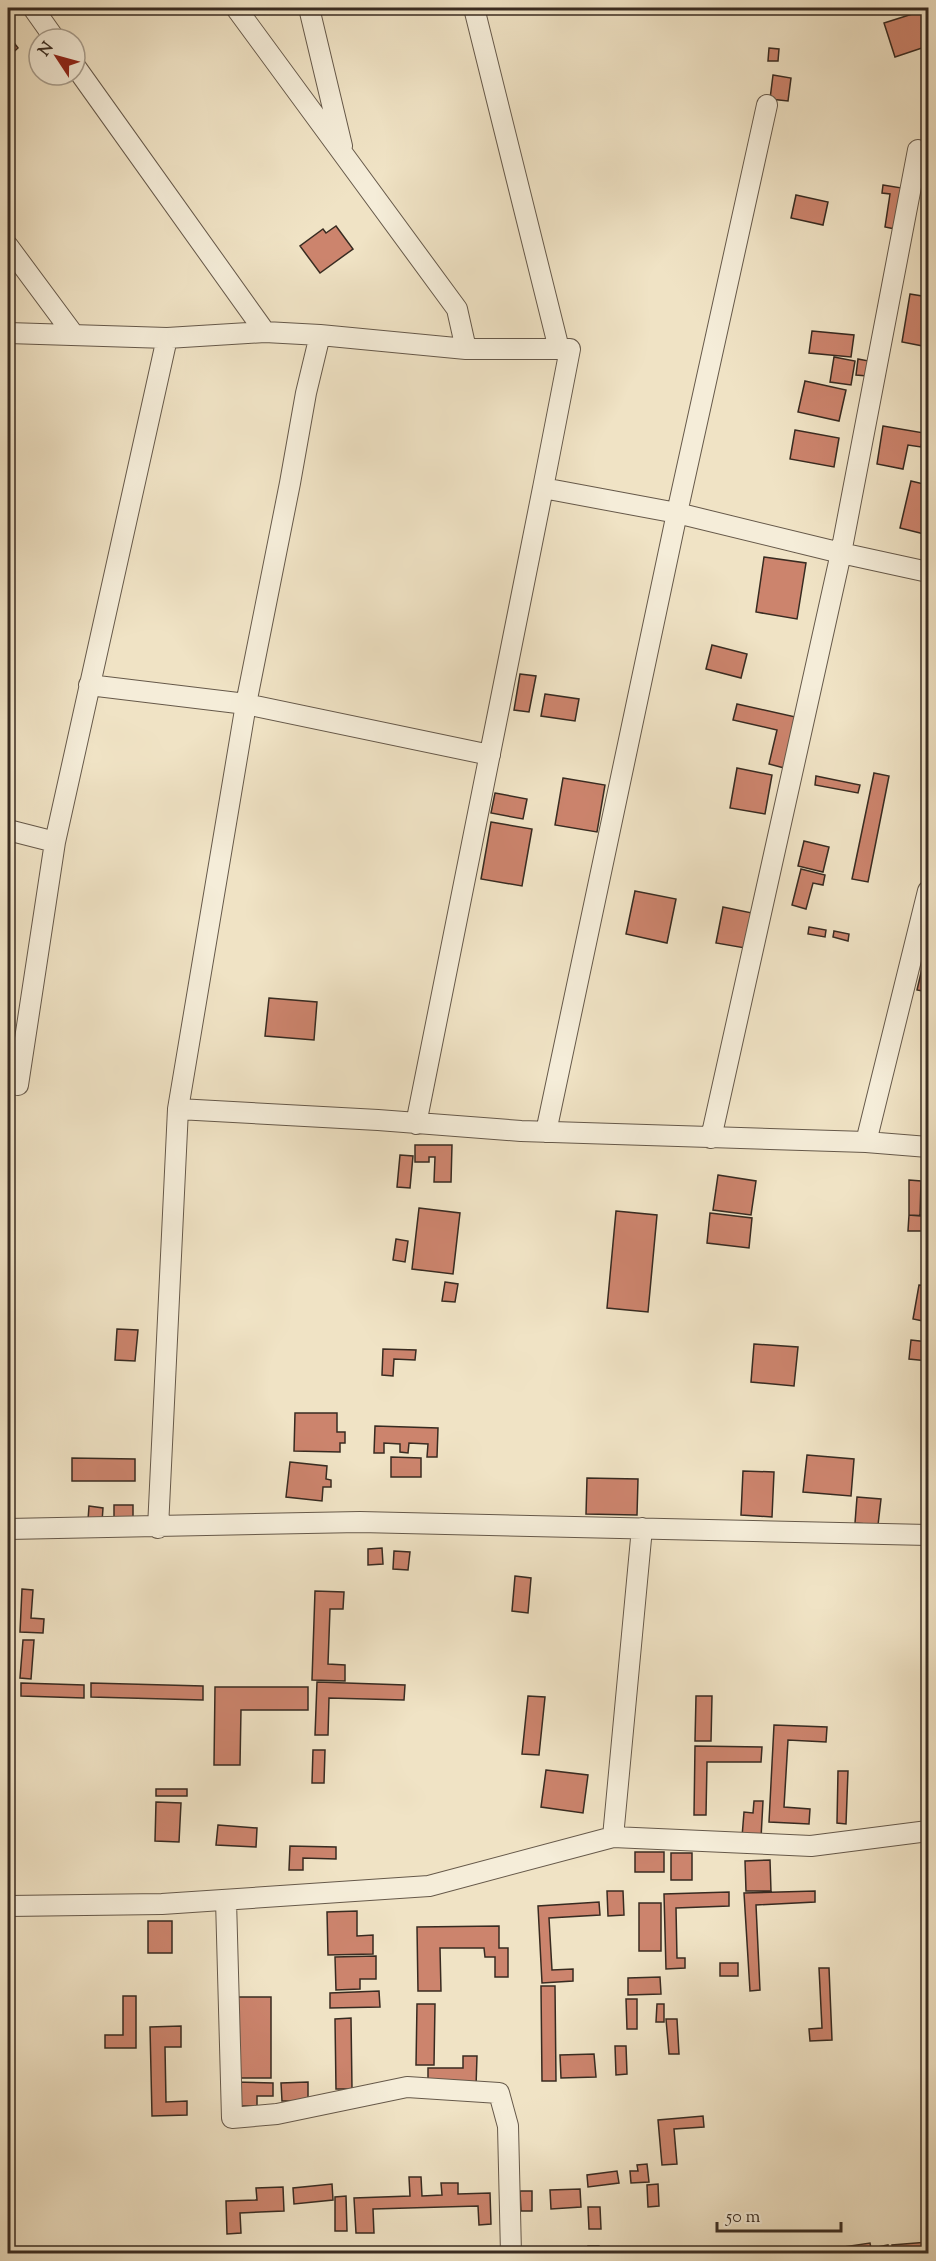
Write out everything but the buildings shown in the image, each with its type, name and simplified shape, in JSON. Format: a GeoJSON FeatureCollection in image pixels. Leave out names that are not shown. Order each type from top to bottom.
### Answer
{"type":"FeatureCollection","features":[{"type":"Feature","properties":{"kind":"street"},"geometry":{"type":"LineString","coordinates":[[33,8],[47,27]]}},
{"type":"Feature","properties":{"kind":"street"},"geometry":{"type":"LineString","coordinates":[[236,8],[457,309],[465,349]]}},
{"type":"Feature","properties":{"kind":"street"},"geometry":{"type":"LineString","coordinates":[[309,8],[344,154]]}},
{"type":"Feature","properties":{"kind":"street"},"geometry":{"type":"LineString","coordinates":[[474,8],[560,349]]}},
{"type":"Feature","properties":{"kind":"street"},"geometry":{"type":"LineString","coordinates":[[87,83],[265,332]]}},
{"type":"Feature","properties":{"kind":"street"},"geometry":{"type":"LineString","coordinates":[[546,1132],[677,513],[767,105]]}},
{"type":"Feature","properties":{"kind":"street"},"geometry":{"type":"LineString","coordinates":[[711,1138],[841,553],[918,150]]}},
{"type":"Feature","properties":{"kind":"street"},"geometry":{"type":"LineString","coordinates":[[8,246],[74,335]]}},
{"type":"Feature","properties":{"kind":"street"},"geometry":{"type":"LineString","coordinates":[[8,333],[167,338],[265,332],[465,349],[570,349],[416,1124]]}},
{"type":"Feature","properties":{"kind":"street"},"geometry":{"type":"LineString","coordinates":[[158,1528],[178,1109],[246,704],[306,393],[320,335]]}},
{"type":"Feature","properties":{"kind":"street"},"geometry":{"type":"LineString","coordinates":[[18,1085],[55,842],[167,338]]}},
{"type":"Feature","properties":{"kind":"street"},"geometry":{"type":"LineString","coordinates":[[543,488],[677,513],[928,572]]}},
{"type":"Feature","properties":{"kind":"street"},"geometry":{"type":"LineString","coordinates":[[89,685],[246,704],[490,755]]}},
{"type":"Feature","properties":{"kind":"street"},"geometry":{"type":"LineString","coordinates":[[8,831],[55,842]]}},
{"type":"Feature","properties":{"kind":"street"},"geometry":{"type":"LineString","coordinates":[[866,1142],[928,891]]}},
{"type":"Feature","properties":{"kind":"street"},"geometry":{"type":"LineString","coordinates":[[178,1109],[546,1132],[866,1142],[928,1148]]}},
{"type":"Feature","properties":{"kind":"street"},"geometry":{"type":"LineString","coordinates":[[8,1529],[158,1528],[360,1522],[928,1535]]}},
{"type":"Feature","properties":{"kind":"street"},"geometry":{"type":"LineString","coordinates":[[613,1837],[642,1528]]}},
{"type":"Feature","properties":{"kind":"street"},"geometry":{"type":"LineString","coordinates":[[8,1906],[162,1904],[429,1886],[613,1837],[811,1846],[928,1831]]}},
{"type":"Feature","properties":{"kind":"street"},"geometry":{"type":"LineString","coordinates":[[226,1900],[232,2118],[277,2114],[407,2087],[499,2093],[508,2126],[511,2253]]}}]}
